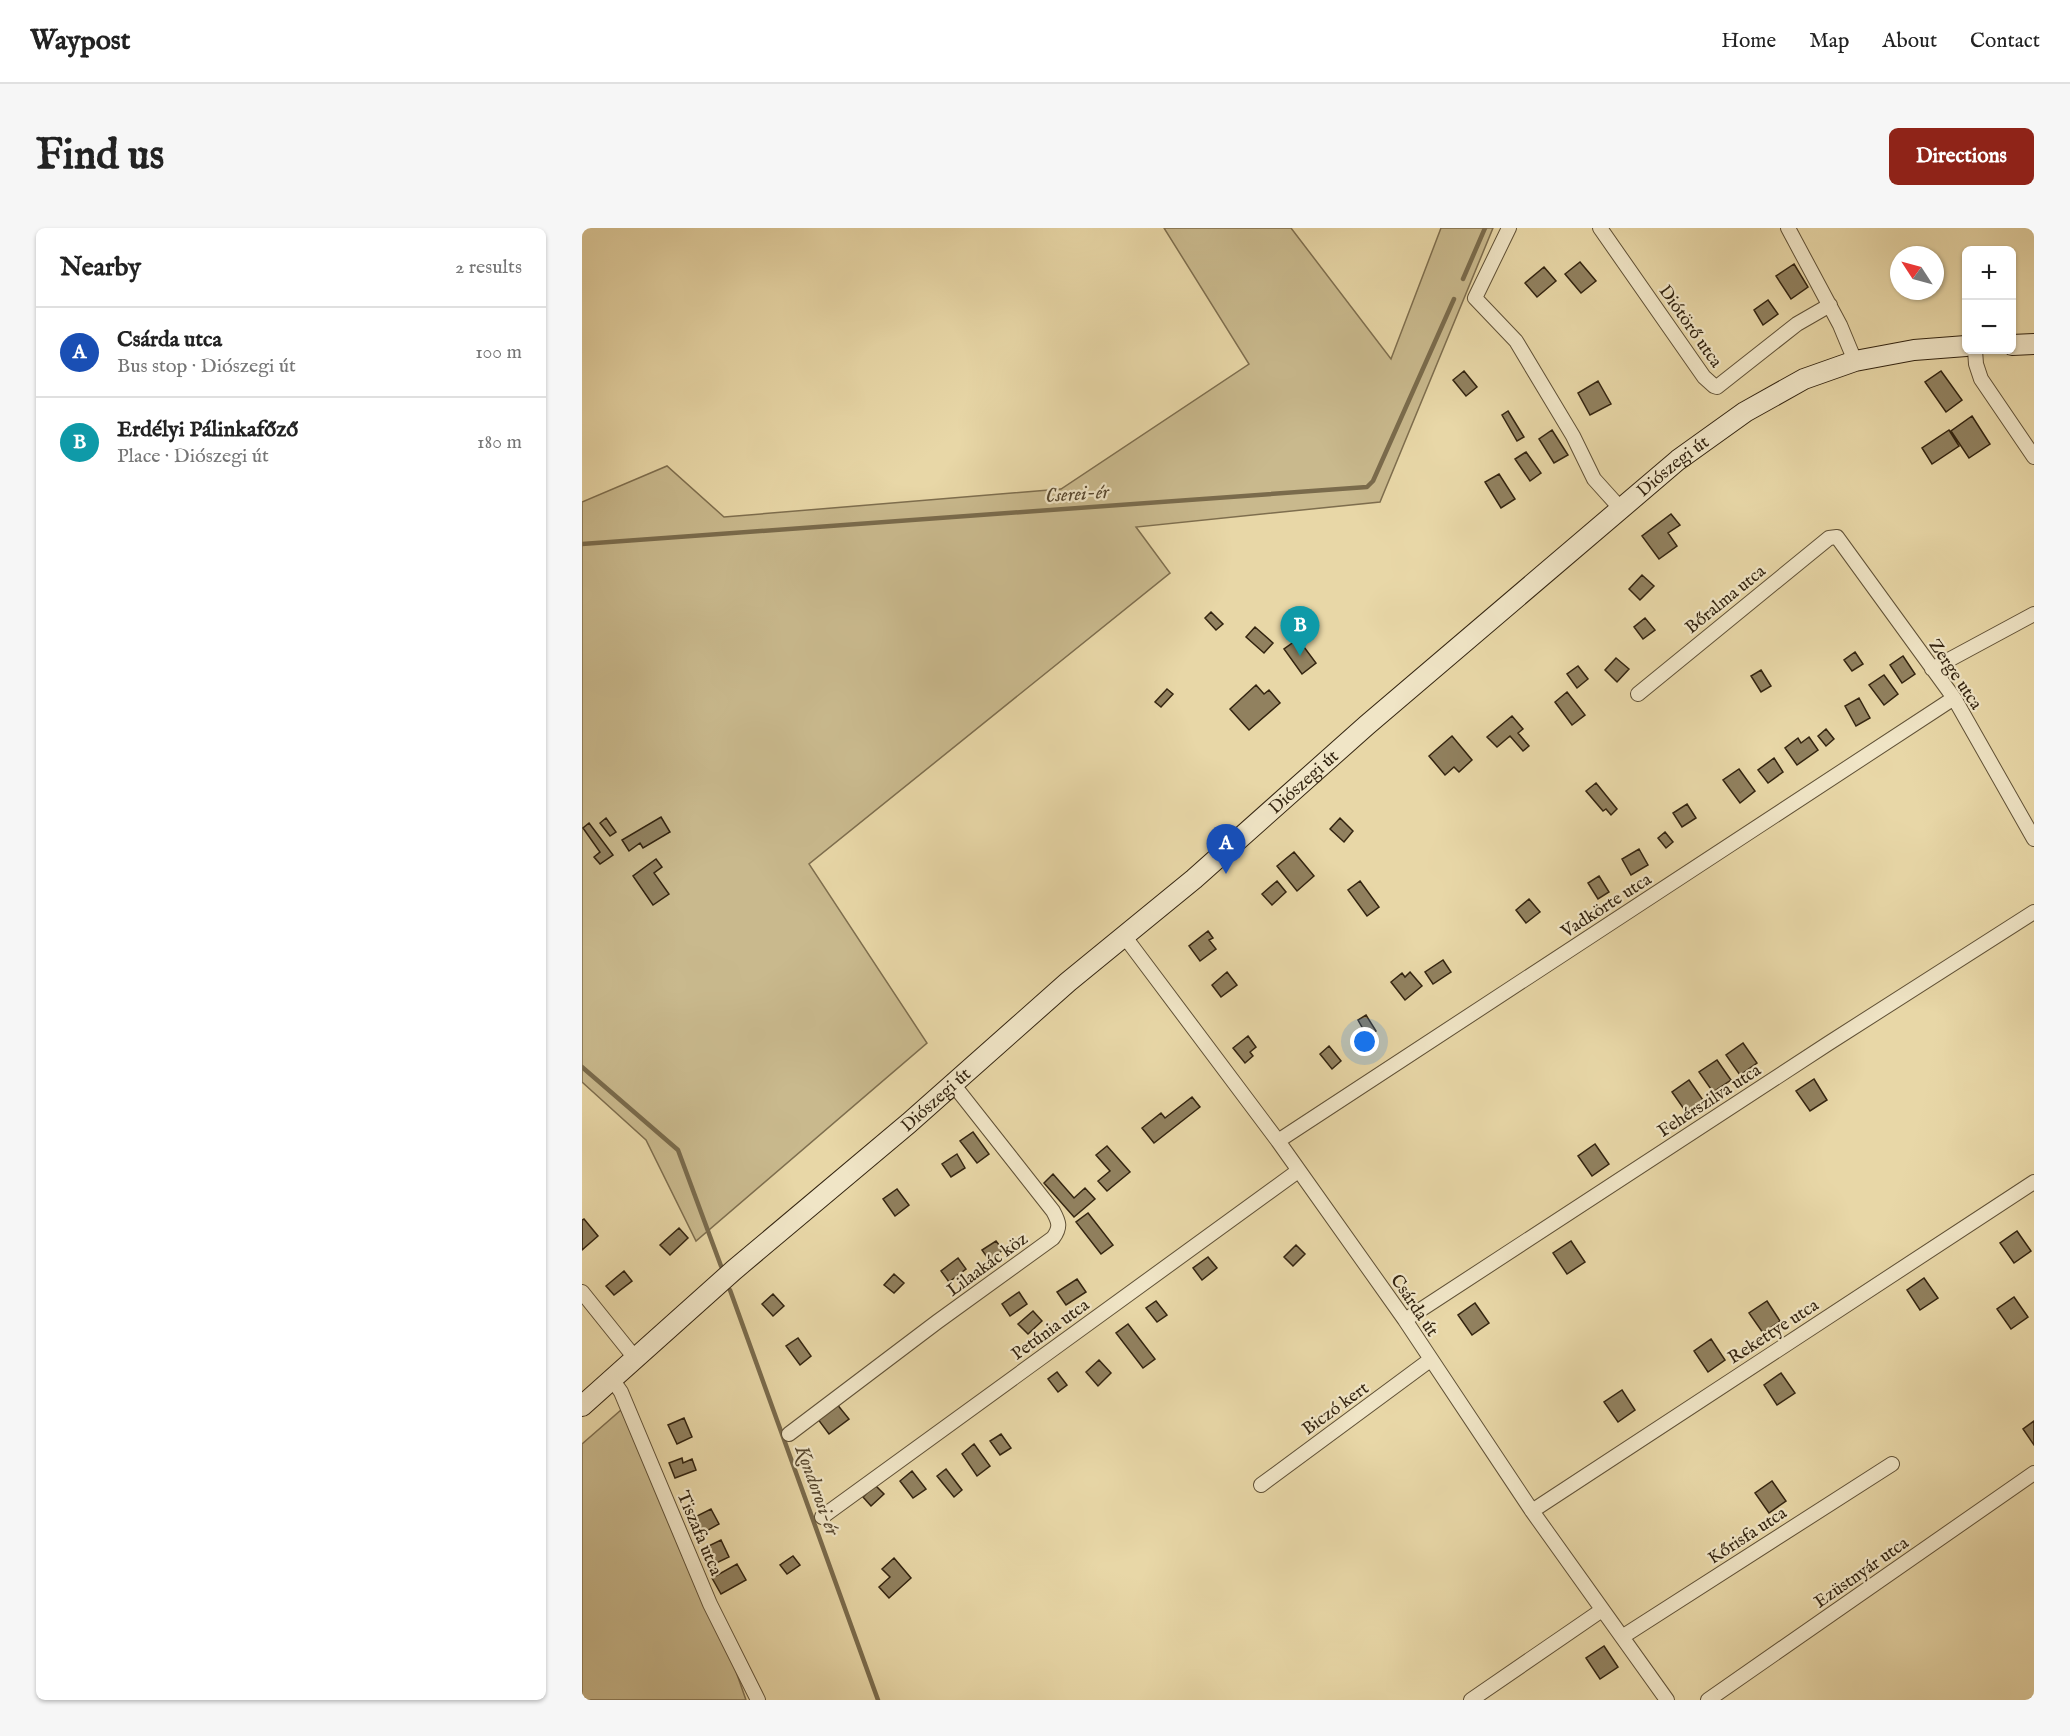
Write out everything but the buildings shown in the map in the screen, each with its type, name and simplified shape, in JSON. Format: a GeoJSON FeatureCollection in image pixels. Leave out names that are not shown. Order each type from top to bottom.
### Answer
{"type":"FeatureCollection","features":[{"type":"Feature","properties":{"kind":"main road"},"geometry":{"type":"LineString","coordinates":[[2016,345],[2034,344]]}},
{"type":"Feature","properties":{"kind":"main road","name":"Diószegi út"},"geometry":{"type":"LineString","coordinates":[[582,1406],[742,1263],[953,1084],[1068,982],[1194,879],[1367,725],[1678,460],[1745,412],[1804,379],[1855,361],[1914,350],[1962,346]]}},
{"type":"Feature","properties":{"kind":"street"},"geometry":{"type":"LineString","coordinates":[[1509,228],[1475,298],[1516,341],[1573,436],[1594,479],[1621,509]]}},
{"type":"Feature","properties":{"kind":"street","name":"Diótörő utca"},"geometry":{"type":"LineString","coordinates":[[1600,228],[1704,377],[1714,386],[1717,387],[1797,324],[1830,305]]}},
{"type":"Feature","properties":{"kind":"street"},"geometry":{"type":"LineString","coordinates":[[1788,228],[1830,305],[1855,361]]}},
{"type":"Feature","properties":{"kind":"street"},"geometry":{"type":"LineString","coordinates":[[1975,354],[1976,364],[1982,380],[2034,457]]}},
{"type":"Feature","properties":{"kind":"street","name":"Zerge utca"},"geometry":{"type":"LineString","coordinates":[[1837,537],[1954,698],[2034,839]]}},
{"type":"Feature","properties":{"kind":"street","name":"Bőralma utca"},"geometry":{"type":"LineString","coordinates":[[1638,694],[1829,538],[1837,537]]}},
{"type":"Feature","properties":{"kind":"street"},"geometry":{"type":"LineString","coordinates":[[1932,669],[2034,614]]}},
{"type":"Feature","properties":{"kind":"street","name":"Vadkörte utca"},"geometry":{"type":"LineString","coordinates":[[1278,1142],[1954,698]]}},
{"type":"Feature","properties":{"kind":"street","name":"Fehérszilva utca"},"geometry":{"type":"LineString","coordinates":[[1405,1320],[2034,912]]}},
{"type":"Feature","properties":{"kind":"street","name":"Csárda út"},"geometry":{"type":"LineString","coordinates":[[1125,937],[1278,1142],[1405,1320],[1532,1511],[1667,1700]]}},
{"type":"Feature","properties":{"kind":"street","name":"Lilaakác köz"},"geometry":{"type":"LineString","coordinates":[[789,1434],[1053,1238],[1059,1231],[1059,1222],[1053,1211],[953,1084]]}},
{"type":"Feature","properties":{"kind":"street","name":"Petúnia utca"},"geometry":{"type":"LineString","coordinates":[[822,1516],[1298,1171]]}},
{"type":"Feature","properties":{"kind":"street","name":"Rekettye utca"},"geometry":{"type":"LineString","coordinates":[[1532,1511],[2034,1182]]}},
{"type":"Feature","properties":{"kind":"street"},"geometry":{"type":"LineString","coordinates":[[582,1292],[635,1358]]}},
{"type":"Feature","properties":{"kind":"street","name":"Biczó kert"},"geometry":{"type":"LineString","coordinates":[[1261,1485],[1430,1360]]}},
{"type":"Feature","properties":{"kind":"street","name":"Tiszafa utca"},"geometry":{"type":"LineString","coordinates":[[612,1379],[621,1392],[710,1604],[758,1700]]}},
{"type":"Feature","properties":{"kind":"street","name":"Kőrisfa utca"},"geometry":{"type":"LineString","coordinates":[[1622,1637],[1892,1464]]}},
{"type":"Feature","properties":{"kind":"street","name":"Ezüstnyár utca"},"geometry":{"type":"LineString","coordinates":[[1708,1700],[2034,1473]]}},
{"type":"Feature","properties":{"kind":"street"},"geometry":{"type":"LineString","coordinates":[[1471,1700],[1602,1610]]}},
{"type":"Feature","properties":{"kind":"shaded area"},"geometry":{"type":"Polygon","coordinates":[[[1164,228],[1291,228],[1391,359],[1441,228],[1493,228],[1380,502],[1136,527],[1170,573],[809,864],[927,1043],[696,1241],[646,1140],[582,1082],[582,502],[667,466],[724,517],[1061,489],[1249,364],[1164,228]]]}},
{"type":"Feature","properties":{"kind":"shaded area"},"geometry":{"type":"Polygon","coordinates":[[[621,1410],[718,1620],[746,1700],[582,1700],[582,1444],[621,1410]]]}},
{"type":"Feature","properties":{"kind":"waterway","name":"Cserei-ér"},"geometry":{"type":"LineString","coordinates":[[1463,279],[1485,228]]}},
{"type":"Feature","properties":{"kind":"waterway","name":"Cserei-ér"},"geometry":{"type":"LineString","coordinates":[[582,544],[1367,487],[1373,481],[1454,299]]}},
{"type":"Feature","properties":{"kind":"waterway","name":"Kondorosi-ér"},"geometry":{"type":"LineString","coordinates":[[582,1067],[678,1150],[721,1266]]}},
{"type":"Feature","properties":{"kind":"waterway","name":"Kondorosi-ér"},"geometry":{"type":"LineString","coordinates":[[730,1290],[878,1700]]}},
{"type":"Feature","properties":{"kind":"place","name":"Erdélyi Pálinkafőző"},"geometry":{"type":"Point","coordinates":[1300,656]}},
{"type":"Feature","properties":{"kind":"place","name":"Csárda utca"},"geometry":{"type":"Point","coordinates":[1226,874]}}]}
